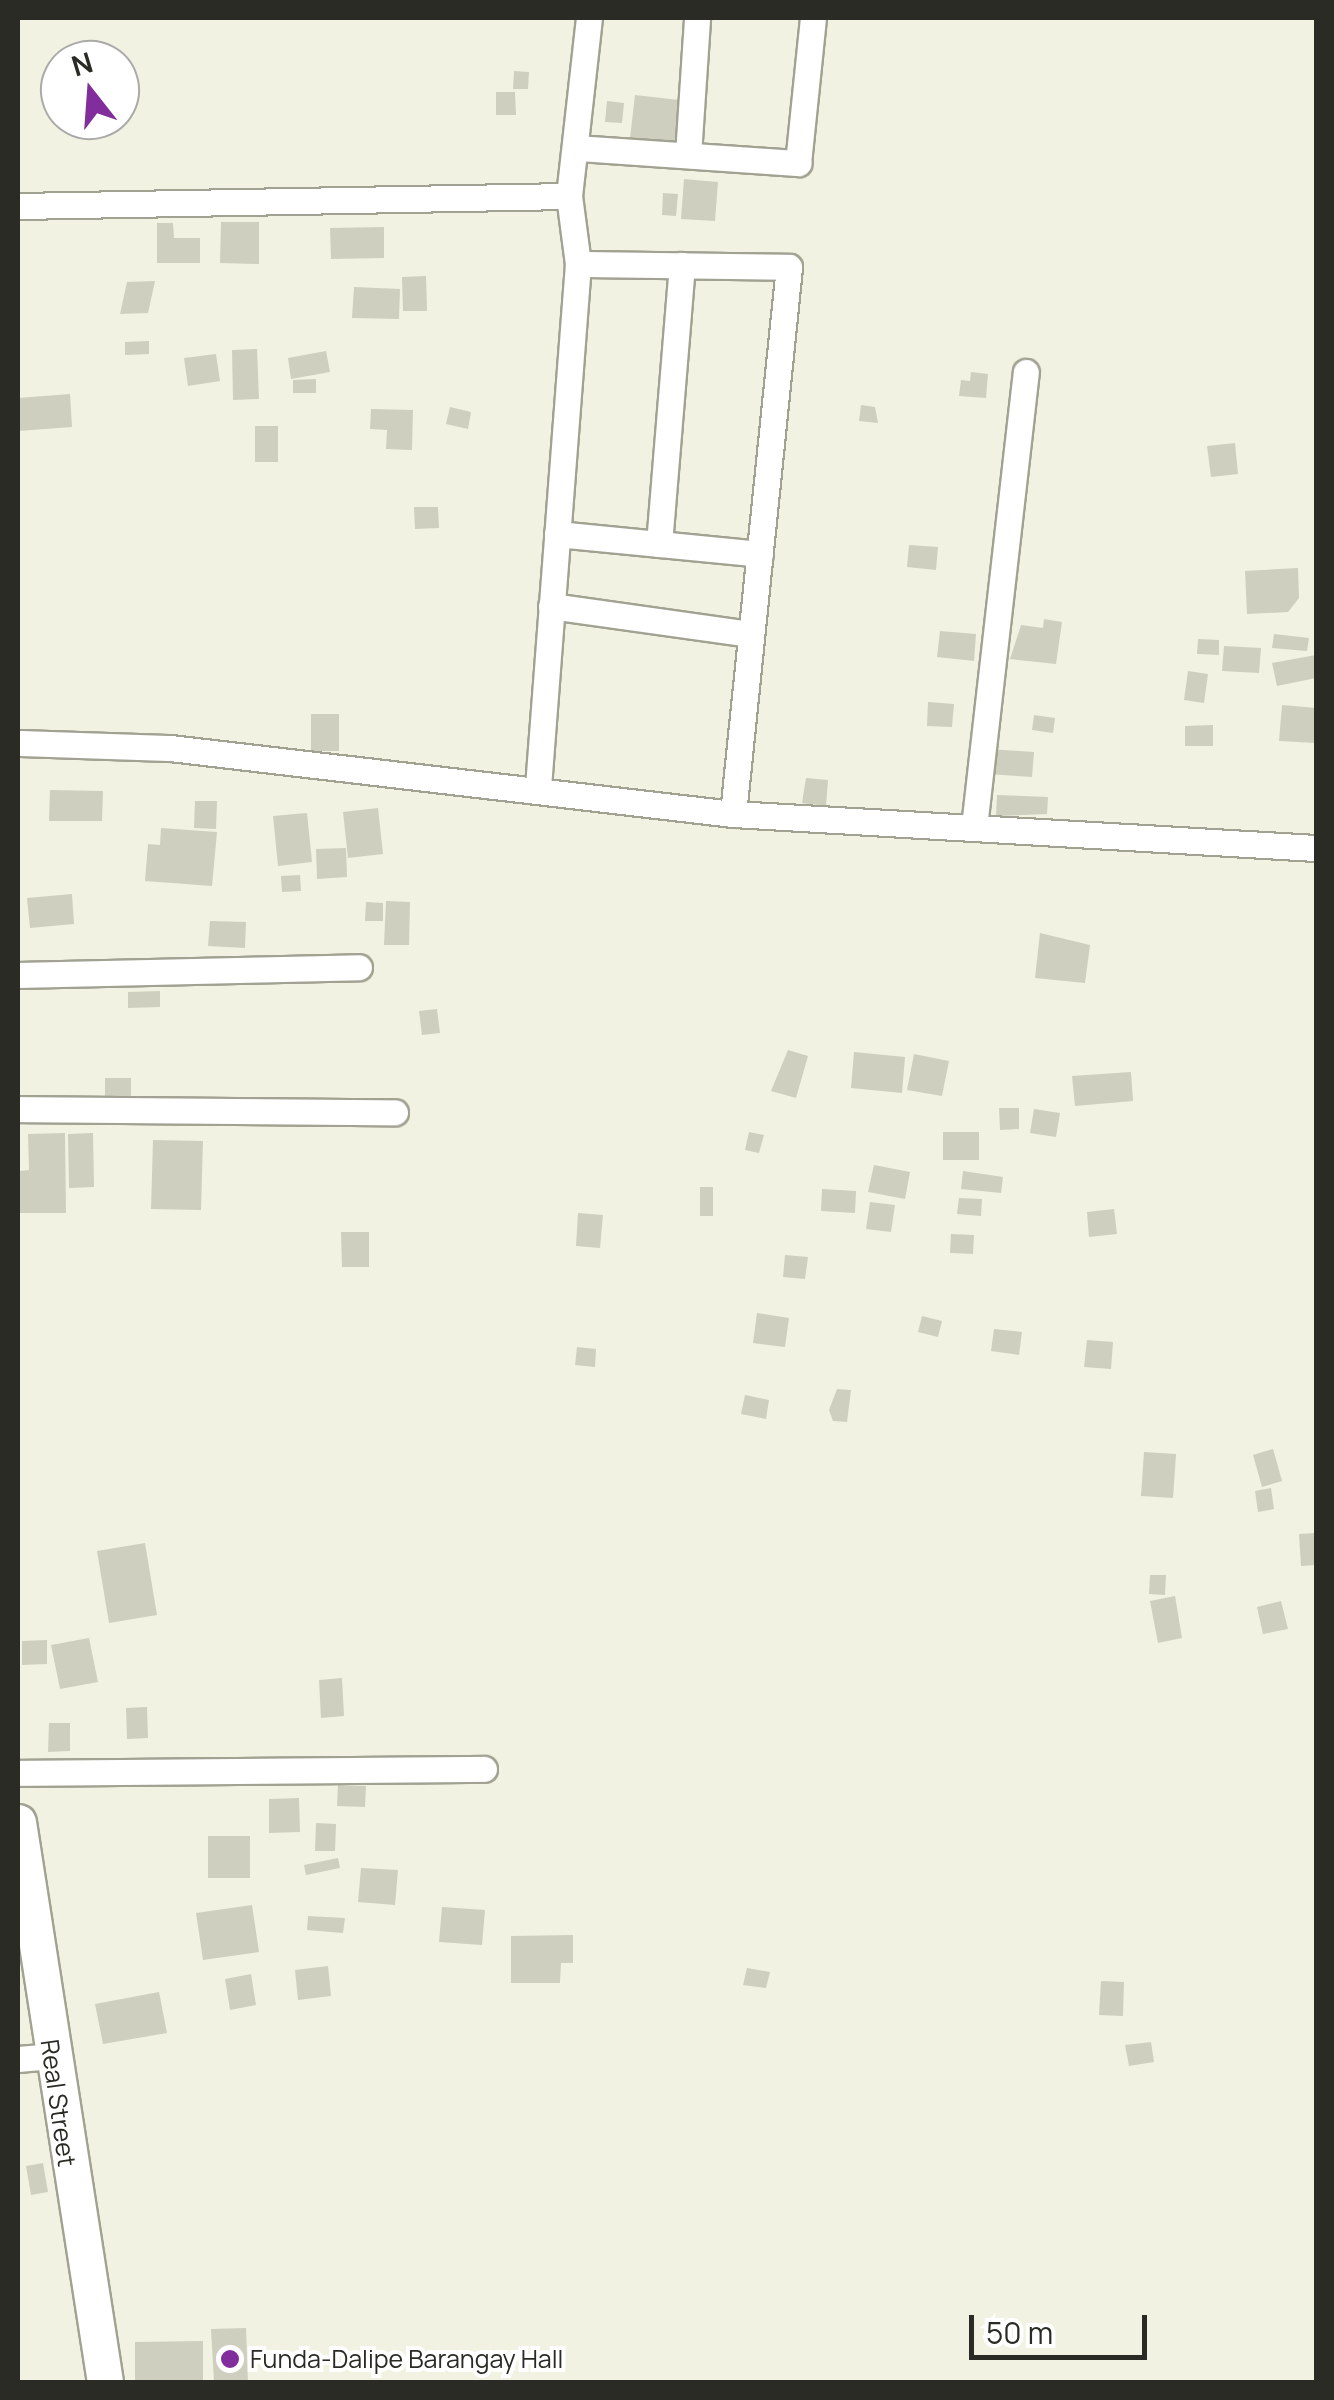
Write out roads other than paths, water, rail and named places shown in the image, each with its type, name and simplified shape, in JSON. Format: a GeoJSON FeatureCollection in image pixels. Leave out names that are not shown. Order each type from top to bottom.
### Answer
{"type":"FeatureCollection","features":[{"type":"Feature","properties":{"kind":"main road","name":"Real Street"},"geometry":{"type":"LineString","coordinates":[[18,1822],[34,2057],[105,2382]]}},
{"type":"Feature","properties":{"kind":"street"},"geometry":{"type":"LineString","coordinates":[[538,787],[578,264],[569,196],[589,18]]}},
{"type":"Feature","properties":{"kind":"street"},"geometry":{"type":"LineString","coordinates":[[688,156],[697,18]]}},
{"type":"Feature","properties":{"kind":"street"},"geometry":{"type":"LineString","coordinates":[[577,148],[798,163],[813,18]]}},
{"type":"Feature","properties":{"kind":"street"},"geometry":{"type":"LineString","coordinates":[[18,206],[569,196]]}},
{"type":"Feature","properties":{"kind":"street"},"geometry":{"type":"LineString","coordinates":[[578,264],[789,266],[734,814]]}},
{"type":"Feature","properties":{"kind":"street"},"geometry":{"type":"LineString","coordinates":[[659,544],[682,266]]}},
{"type":"Feature","properties":{"kind":"street"},"geometry":{"type":"LineString","coordinates":[[974,827],[1026,372]]}},
{"type":"Feature","properties":{"kind":"street"},"geometry":{"type":"LineString","coordinates":[[557,534],[760,554]]}},
{"type":"Feature","properties":{"kind":"street"},"geometry":{"type":"LineString","coordinates":[[551,606],[752,634]]}},
{"type":"Feature","properties":{"kind":"street"},"geometry":{"type":"LineString","coordinates":[[18,743],[170,748],[538,787],[734,814],[1316,848]]}},
{"type":"Feature","properties":{"kind":"street"},"geometry":{"type":"LineString","coordinates":[[18,975],[358,967]]}},
{"type":"Feature","properties":{"kind":"street"},"geometry":{"type":"LineString","coordinates":[[18,1109],[395,1112]]}},
{"type":"Feature","properties":{"kind":"street"},"geometry":{"type":"LineString","coordinates":[[18,1772],[484,1769]]}},
{"type":"Feature","properties":{"kind":"place","name":"Funda-Dalipe Barangay Hall"},"geometry":{"type":"Point","coordinates":[230,2359]}}]}
